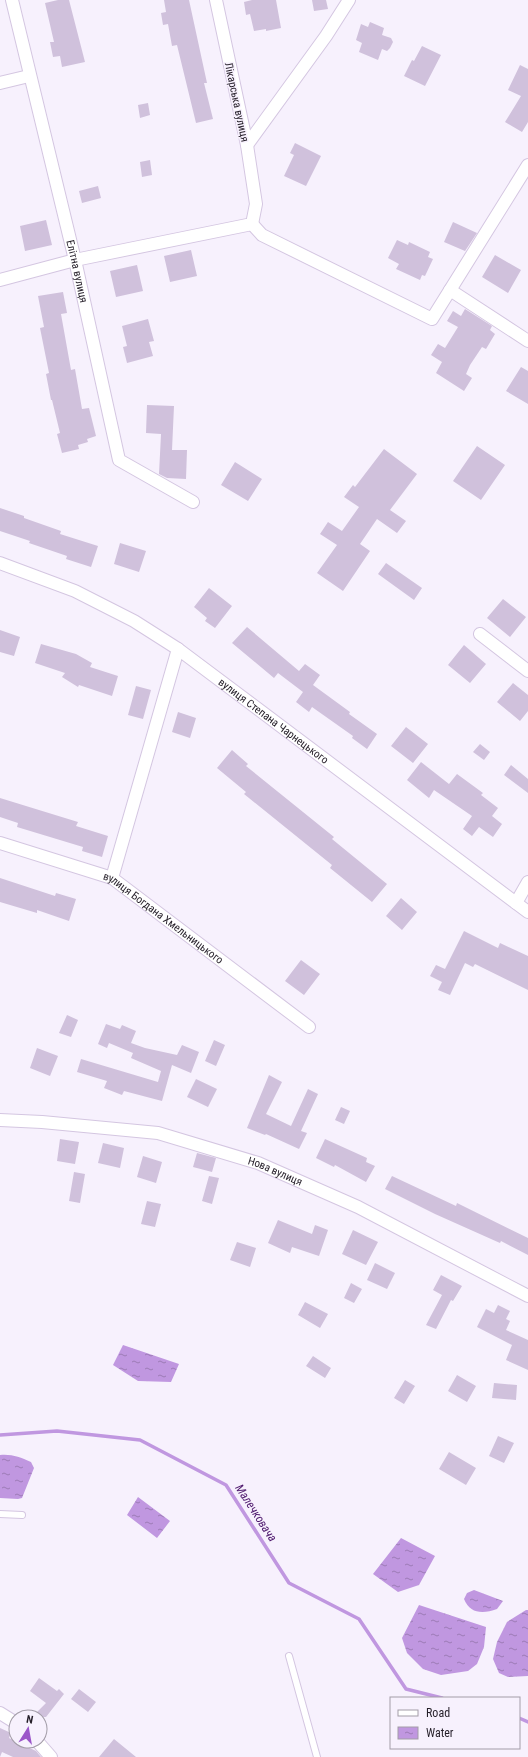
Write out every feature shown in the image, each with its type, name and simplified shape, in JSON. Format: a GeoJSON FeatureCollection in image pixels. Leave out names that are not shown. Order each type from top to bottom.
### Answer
{"type":"FeatureCollection","features":[{"type":"Feature","properties":{"kind":"street","name":"Елітна вулиця"},"geometry":{"type":"LineString","coordinates":[[12,0],[29,76],[75,260],[119,460],[193,502]]}},
{"type":"Feature","properties":{"kind":"street","name":"Лікарська вулиця"},"geometry":{"type":"LineString","coordinates":[[216,0],[247,145],[256,204],[252,224]]}},
{"type":"Feature","properties":{"kind":"street"},"geometry":{"type":"LineString","coordinates":[[247,145],[326,36],[349,0]]}},
{"type":"Feature","properties":{"kind":"street"},"geometry":{"type":"LineString","coordinates":[[0,83],[29,76]]}},
{"type":"Feature","properties":{"kind":"street"},"geometry":{"type":"LineString","coordinates":[[0,280],[75,260],[252,224],[262,235],[432,319],[528,165]]}},
{"type":"Feature","properties":{"kind":"street"},"geometry":{"type":"LineString","coordinates":[[450,290],[528,341]]}},
{"type":"Feature","properties":{"kind":"street","name":"вулиця Степана Чарнецького"},"geometry":{"type":"LineString","coordinates":[[0,563],[75,591],[134,621],[178,649],[528,912]]}},
{"type":"Feature","properties":{"kind":"street"},"geometry":{"type":"LineString","coordinates":[[480,634],[528,671]]}},
{"type":"Feature","properties":{"kind":"street"},"geometry":{"type":"LineString","coordinates":[[112,878],[178,649]]}},
{"type":"Feature","properties":{"kind":"street","name":"вулиця Богдана Хмельницького"},"geometry":{"type":"LineString","coordinates":[[0,843],[112,878],[309,1027]]}},
{"type":"Feature","properties":{"kind":"street"},"geometry":{"type":"LineString","coordinates":[[516,903],[528,882]]}},
{"type":"Feature","properties":{"kind":"street","name":"Нова вулиця"},"geometry":{"type":"LineString","coordinates":[[0,1120],[42,1122],[158,1133],[258,1163],[358,1207],[528,1296]]}},
{"type":"Feature","properties":{"kind":"street"},"geometry":{"type":"LineString","coordinates":[[44,1749],[51,1757]]}},
{"type":"Feature","properties":{"kind":"lane"},"geometry":{"type":"LineString","coordinates":[[0,1514],[22,1515]]}},
{"type":"Feature","properties":{"kind":"lane"},"geometry":{"type":"LineString","coordinates":[[288,1656],[317,1757]]}},
{"type":"Feature","properties":{"kind":"water"},"geometry":{"type":"Polygon","coordinates":[[[123,1345],[179,1364],[171,1382],[138,1381],[113,1365],[123,1345]]]}},
{"type":"Feature","properties":{"kind":"water"},"geometry":{"type":"Polygon","coordinates":[[[0,1455],[16,1456],[31,1462],[34,1468],[22,1498],[0,1498],[0,1455]]]}},
{"type":"Feature","properties":{"kind":"water"},"geometry":{"type":"Polygon","coordinates":[[[138,1497],[170,1521],[157,1538],[127,1515],[138,1497]]]}},
{"type":"Feature","properties":{"kind":"water"},"geometry":{"type":"Polygon","coordinates":[[[401,1538],[435,1556],[419,1585],[398,1592],[373,1574],[401,1538]]]}},
{"type":"Feature","properties":{"kind":"water"},"geometry":{"type":"Polygon","coordinates":[[[474,1590],[503,1601],[497,1609],[487,1612],[478,1612],[470,1608],[464,1599],[467,1593],[474,1590]]]}},
{"type":"Feature","properties":{"kind":"water"},"geometry":{"type":"Polygon","coordinates":[[[419,1605],[486,1627],[484,1647],[477,1664],[468,1671],[441,1675],[423,1669],[407,1653],[402,1638],[419,1605]]]}},
{"type":"Feature","properties":{"kind":"water"},"geometry":{"type":"Polygon","coordinates":[[[528,1610],[528,1676],[508,1677],[499,1673],[493,1659],[497,1642],[507,1622],[528,1610]]]}},
{"type":"Feature","properties":{"kind":"building"},"geometry":{"type":"Polygon","coordinates":[[[58,0],[69,0],[85,62],[62,67],[60,56],[53,57],[50,42],[54,42],[45,3],[58,0]]]}},
{"type":"Feature","properties":{"kind":"building"},"geometry":{"type":"Polygon","coordinates":[[[164,0],[189,0],[207,83],[204,83],[213,119],[196,123],[177,45],[172,46],[168,24],[163,25],[161,13],[166,12],[164,0]]]}},
{"type":"Feature","properties":{"kind":"building"},"geometry":{"type":"Polygon","coordinates":[[[252,0],[276,0],[281,28],[266,31],[266,29],[254,31],[250,14],[246,15],[244,2],[252,0]]]}},
{"type":"Feature","properties":{"kind":"building"},"geometry":{"type":"Polygon","coordinates":[[[312,0],[326,0],[328,9],[314,11],[312,0]]]}},
{"type":"Feature","properties":{"kind":"building"},"geometry":{"type":"Polygon","coordinates":[[[370,22],[384,28],[382,35],[391,38],[393,42],[387,51],[382,49],[378,60],[359,52],[362,43],[356,40],[361,24],[368,27],[370,22]]]}},
{"type":"Feature","properties":{"kind":"building"},"geometry":{"type":"Polygon","coordinates":[[[422,46],[441,55],[425,86],[404,76],[412,60],[414,61],[422,46]]]}},
{"type":"Feature","properties":{"kind":"building"},"geometry":{"type":"Polygon","coordinates":[[[520,65],[528,69],[528,122],[522,132],[505,122],[521,96],[508,90],[520,65]]]}},
{"type":"Feature","properties":{"kind":"building"},"geometry":{"type":"Polygon","coordinates":[[[148,103],[150,115],[140,118],[138,105],[148,103]]]}},
{"type":"Feature","properties":{"kind":"building"},"geometry":{"type":"Polygon","coordinates":[[[295,143],[321,156],[306,186],[284,176],[294,155],[290,153],[295,143]]]}},
{"type":"Feature","properties":{"kind":"building"},"geometry":{"type":"Polygon","coordinates":[[[150,160],[152,175],[142,177],[140,162],[150,160]]]}},
{"type":"Feature","properties":{"kind":"building"},"geometry":{"type":"Polygon","coordinates":[[[98,186],[101,198],[82,203],[79,191],[98,186]]]}},
{"type":"Feature","properties":{"kind":"building"},"geometry":{"type":"Polygon","coordinates":[[[46,220],[52,245],[25,251],[20,226],[46,220]]]}},
{"type":"Feature","properties":{"kind":"building"},"geometry":{"type":"Polygon","coordinates":[[[453,222],[477,233],[465,251],[444,242],[453,222]]]}},
{"type":"Feature","properties":{"kind":"building"},"geometry":{"type":"Polygon","coordinates":[[[397,240],[408,245],[409,242],[430,252],[428,257],[433,259],[425,276],[422,275],[420,280],[396,269],[399,264],[388,258],[397,240]]]}},
{"type":"Feature","properties":{"kind":"building"},"geometry":{"type":"Polygon","coordinates":[[[191,250],[197,276],[170,282],[164,256],[191,250]]]}},
{"type":"Feature","properties":{"kind":"building"},"geometry":{"type":"Polygon","coordinates":[[[495,255],[521,270],[508,293],[482,277],[495,255]]]}},
{"type":"Feature","properties":{"kind":"building"},"geometry":{"type":"Polygon","coordinates":[[[137,265],[143,291],[116,297],[110,271],[137,265]]]}},
{"type":"Feature","properties":{"kind":"building"},"geometry":{"type":"Polygon","coordinates":[[[63,292],[67,313],[61,314],[71,370],[75,369],[82,409],[89,408],[96,436],[87,439],[88,442],[78,445],[79,449],[62,453],[57,434],[60,433],[46,374],[49,373],[40,328],[44,327],[38,296],[63,292]]]}},
{"type":"Feature","properties":{"kind":"building"},"geometry":{"type":"Polygon","coordinates":[[[465,309],[492,326],[490,330],[495,334],[486,349],[482,347],[470,365],[466,374],[472,378],[464,391],[436,373],[442,362],[431,355],[438,344],[445,348],[458,327],[447,321],[453,311],[461,316],[465,309]]]}},
{"type":"Feature","properties":{"kind":"building"},"geometry":{"type":"Polygon","coordinates":[[[148,319],[154,341],[149,342],[153,356],[127,363],[123,347],[127,346],[122,326],[148,319]]]}},
{"type":"Feature","properties":{"kind":"building"},"geometry":{"type":"Polygon","coordinates":[[[521,367],[528,371],[528,404],[506,391],[521,367]]]}},
{"type":"Feature","properties":{"kind":"building"},"geometry":{"type":"Polygon","coordinates":[[[147,405],[174,406],[172,450],[187,450],[186,479],[167,478],[159,474],[161,434],[146,433],[147,405]]]}},
{"type":"Feature","properties":{"kind":"building"},"geometry":{"type":"Polygon","coordinates":[[[477,446],[505,465],[481,500],[453,481],[477,446]]]}},
{"type":"Feature","properties":{"kind":"building"},"geometry":{"type":"Polygon","coordinates":[[[384,449],[417,474],[390,510],[406,521],[397,533],[377,519],[360,544],[370,551],[343,591],[317,573],[337,545],[320,534],[328,522],[342,531],[359,507],[344,497],[353,485],[355,487],[384,449]]]}},
{"type":"Feature","properties":{"kind":"building"},"geometry":{"type":"Polygon","coordinates":[[[235,462],[262,479],[248,501],[221,485],[235,462]]]}},
{"type":"Feature","properties":{"kind":"building"},"geometry":{"type":"Polygon","coordinates":[[[0,508],[61,531],[60,534],[98,546],[91,567],[66,559],[67,556],[0,531],[0,508]]]}},
{"type":"Feature","properties":{"kind":"building"},"geometry":{"type":"Polygon","coordinates":[[[120,543],[146,551],[139,572],[114,564],[120,543]]]}},
{"type":"Feature","properties":{"kind":"building"},"geometry":{"type":"Polygon","coordinates":[[[386,563],[422,588],[414,600],[378,574],[386,563]]]}},
{"type":"Feature","properties":{"kind":"building"},"geometry":{"type":"Polygon","coordinates":[[[209,588],[232,606],[215,628],[205,621],[207,618],[194,607],[209,588]]]}},
{"type":"Feature","properties":{"kind":"building"},"geometry":{"type":"Polygon","coordinates":[[[503,599],[526,617],[510,637],[487,618],[503,599]]]}},
{"type":"Feature","properties":{"kind":"building"},"geometry":{"type":"Polygon","coordinates":[[[247,627],[299,671],[305,664],[320,675],[313,685],[377,734],[367,749],[352,738],[353,736],[312,707],[309,712],[296,702],[303,692],[278,673],[274,678],[232,643],[247,627]]]}},
{"type":"Feature","properties":{"kind":"building"},"geometry":{"type":"Polygon","coordinates":[[[0,630],[20,637],[14,656],[0,652],[0,630]]]}},
{"type":"Feature","properties":{"kind":"building"},"geometry":{"type":"Polygon","coordinates":[[[41,644],[76,654],[92,663],[90,667],[118,676],[112,696],[79,685],[78,687],[62,677],[65,673],[35,663],[41,644]]]}},
{"type":"Feature","properties":{"kind":"building"},"geometry":{"type":"Polygon","coordinates":[[[464,645],[486,664],[470,683],[448,665],[464,645]]]}},
{"type":"Feature","properties":{"kind":"building"},"geometry":{"type":"Polygon","coordinates":[[[513,683],[528,695],[528,711],[520,721],[497,702],[513,683]]]}},
{"type":"Feature","properties":{"kind":"building"},"geometry":{"type":"Polygon","coordinates":[[[136,686],[151,690],[143,719],[128,715],[136,686]]]}},
{"type":"Feature","properties":{"kind":"building"},"geometry":{"type":"Polygon","coordinates":[[[178,712],[196,718],[190,738],[172,732],[178,712]]]}},
{"type":"Feature","properties":{"kind":"building"},"geometry":{"type":"Polygon","coordinates":[[[406,727],[428,744],[413,763],[391,746],[406,727]]]}},
{"type":"Feature","properties":{"kind":"building"},"geometry":{"type":"Polygon","coordinates":[[[480,744],[490,752],[484,760],[473,752],[480,744]]]}},
{"type":"Feature","properties":{"kind":"building"},"geometry":{"type":"Polygon","coordinates":[[[232,750],[248,764],[246,766],[334,837],[332,839],[387,884],[372,902],[330,868],[332,865],[244,794],[246,792],[217,768],[232,750]]]}},
{"type":"Feature","properties":{"kind":"building"},"geometry":{"type":"Polygon","coordinates":[[[421,762],[449,784],[457,774],[483,793],[481,795],[498,808],[492,816],[502,824],[493,837],[479,827],[472,836],[463,829],[472,816],[434,790],[429,798],[407,780],[421,762]]]}},
{"type":"Feature","properties":{"kind":"building"},"geometry":{"type":"Polygon","coordinates":[[[511,765],[528,779],[528,793],[504,775],[511,765]]]}},
{"type":"Feature","properties":{"kind":"building"},"geometry":{"type":"Polygon","coordinates":[[[0,798],[78,822],[76,826],[108,836],[102,857],[82,851],[83,847],[17,827],[18,823],[0,817],[0,798]]]}},
{"type":"Feature","properties":{"kind":"building"},"geometry":{"type":"Polygon","coordinates":[[[0,878],[55,896],[56,893],[76,899],[69,921],[37,910],[37,913],[0,902],[0,878]]]}},
{"type":"Feature","properties":{"kind":"building"},"geometry":{"type":"Polygon","coordinates":[[[401,898],[417,912],[402,930],[386,916],[401,898]]]}},
{"type":"Feature","properties":{"kind":"building"},"geometry":{"type":"Polygon","coordinates":[[[464,931],[498,948],[500,943],[528,956],[528,990],[475,964],[473,967],[465,963],[450,995],[438,990],[442,982],[430,976],[436,965],[445,969],[464,931]]]}},
{"type":"Feature","properties":{"kind":"building"},"geometry":{"type":"Polygon","coordinates":[[[301,960],[320,974],[304,995],[285,981],[301,960]]]}},
{"type":"Feature","properties":{"kind":"building"},"geometry":{"type":"Polygon","coordinates":[[[67,1015],[78,1020],[71,1037],[59,1033],[67,1015]]]}},
{"type":"Feature","properties":{"kind":"building"},"geometry":{"type":"Polygon","coordinates":[[[106,1024],[120,1029],[122,1025],[136,1031],[131,1043],[145,1048],[177,1055],[182,1045],[199,1052],[191,1073],[172,1065],[162,1101],[124,1091],[122,1095],[104,1088],[107,1081],[77,1072],[81,1059],[158,1082],[161,1071],[131,1058],[133,1053],[109,1043],[107,1048],[98,1044],[106,1024]]]}},
{"type":"Feature","properties":{"kind":"building"},"geometry":{"type":"Polygon","coordinates":[[[214,1040],[225,1045],[216,1066],[205,1061],[214,1040]]]}},
{"type":"Feature","properties":{"kind":"building"},"geometry":{"type":"Polygon","coordinates":[[[37,1048],[58,1056],[50,1076],[30,1068],[37,1048]]]}},
{"type":"Feature","properties":{"kind":"building"},"geometry":{"type":"Polygon","coordinates":[[[269,1075],[282,1082],[266,1114],[291,1126],[308,1089],[318,1094],[301,1131],[307,1133],[299,1149],[266,1134],[265,1135],[247,1128],[269,1075]]]}},
{"type":"Feature","properties":{"kind":"building"},"geometry":{"type":"Polygon","coordinates":[[[196,1079],[217,1089],[208,1107],[187,1097],[196,1079]]]}},
{"type":"Feature","properties":{"kind":"building"},"geometry":{"type":"Polygon","coordinates":[[[341,1107],[350,1111],[344,1124],[335,1120],[341,1107]]]}},
{"type":"Feature","properties":{"kind":"building"},"geometry":{"type":"Polygon","coordinates":[[[60,1139],[79,1142],[75,1164],[57,1161],[60,1139]]]}},
{"type":"Feature","properties":{"kind":"building"},"geometry":{"type":"Polygon","coordinates":[[[325,1139],[367,1158],[366,1162],[375,1166],[366,1182],[335,1165],[334,1167],[316,1158],[325,1139]]]}},
{"type":"Feature","properties":{"kind":"building"},"geometry":{"type":"Polygon","coordinates":[[[103,1143],[124,1148],[120,1168],[98,1163],[103,1143]]]}},
{"type":"Feature","properties":{"kind":"building"},"geometry":{"type":"Polygon","coordinates":[[[197,1153],[216,1158],[212,1172],[193,1167],[197,1153]]]}},
{"type":"Feature","properties":{"kind":"building"},"geometry":{"type":"Polygon","coordinates":[[[143,1156],[162,1162],[156,1183],[137,1177],[143,1156]]]}},
{"type":"Feature","properties":{"kind":"building"},"geometry":{"type":"Polygon","coordinates":[[[74,1172],[85,1174],[80,1203],[69,1201],[74,1172]]]}},
{"type":"Feature","properties":{"kind":"building"},"geometry":{"type":"Polygon","coordinates":[[[209,1176],[219,1178],[212,1204],[202,1201],[209,1176]]]}},
{"type":"Feature","properties":{"kind":"building"},"geometry":{"type":"Polygon","coordinates":[[[392,1176],[456,1206],[457,1203],[528,1238],[528,1255],[501,1241],[500,1243],[435,1214],[385,1189],[392,1176]]]}},
{"type":"Feature","properties":{"kind":"building"},"geometry":{"type":"Polygon","coordinates":[[[147,1201],[161,1204],[155,1227],[141,1224],[147,1201]]]}},
{"type":"Feature","properties":{"kind":"building"},"geometry":{"type":"Polygon","coordinates":[[[278,1220],[312,1234],[315,1225],[328,1230],[319,1256],[292,1247],[290,1253],[268,1243],[278,1220]]]}},
{"type":"Feature","properties":{"kind":"building"},"geometry":{"type":"Polygon","coordinates":[[[353,1230],[378,1242],[366,1265],[342,1254],[353,1230]]]}},
{"type":"Feature","properties":{"kind":"building"},"geometry":{"type":"Polygon","coordinates":[[[237,1242],[256,1248],[250,1267],[230,1260],[237,1242]]]}},
{"type":"Feature","properties":{"kind":"building"},"geometry":{"type":"Polygon","coordinates":[[[375,1263],[395,1273],[387,1289],[367,1280],[375,1263]]]}},
{"type":"Feature","properties":{"kind":"building"},"geometry":{"type":"Polygon","coordinates":[[[441,1275],[462,1286],[453,1301],[451,1300],[436,1329],[426,1325],[442,1295],[433,1290],[441,1275]]]}},
{"type":"Feature","properties":{"kind":"building"},"geometry":{"type":"Polygon","coordinates":[[[351,1283],[362,1289],[354,1303],[344,1298],[351,1283]]]}},
{"type":"Feature","properties":{"kind":"building"},"geometry":{"type":"Polygon","coordinates":[[[305,1302],[328,1314],[320,1328],[298,1315],[305,1302]]]}},
{"type":"Feature","properties":{"kind":"building"},"geometry":{"type":"Polygon","coordinates":[[[498,1305],[510,1311],[506,1319],[510,1321],[506,1330],[528,1340],[528,1370],[506,1360],[512,1345],[477,1327],[486,1309],[494,1313],[498,1305]]]}},
{"type":"Feature","properties":{"kind":"building"},"geometry":{"type":"Polygon","coordinates":[[[313,1356],[331,1368],[325,1378],[306,1366],[313,1356]]]}},
{"type":"Feature","properties":{"kind":"building"},"geometry":{"type":"Polygon","coordinates":[[[457,1375],[476,1386],[467,1402],[448,1391],[457,1375]]]}},
{"type":"Feature","properties":{"kind":"building"},"geometry":{"type":"Polygon","coordinates":[[[405,1380],[415,1386],[404,1404],[394,1398],[405,1380]]]}},
{"type":"Feature","properties":{"kind":"building"},"geometry":{"type":"Polygon","coordinates":[[[494,1383],[517,1385],[516,1400],[492,1398],[494,1383]]]}},
{"type":"Feature","properties":{"kind":"building"},"geometry":{"type":"Polygon","coordinates":[[[498,1436],[514,1443],[504,1463],[489,1456],[498,1436]]]}},
{"type":"Feature","properties":{"kind":"building"},"geometry":{"type":"Polygon","coordinates":[[[449,1452],[476,1468],[466,1485],[439,1469],[449,1452]]]}},
{"type":"Feature","properties":{"kind":"building"},"geometry":{"type":"Polygon","coordinates":[[[39,1678],[57,1691],[59,1689],[64,1694],[48,1714],[48,1709],[40,1709],[46,1703],[30,1691],[39,1678]]]}},
{"type":"Feature","properties":{"kind":"building"},"geometry":{"type":"Polygon","coordinates":[[[79,1689],[96,1702],[88,1712],[71,1699],[79,1689]]]}},
{"type":"Feature","properties":{"kind":"building"},"geometry":{"type":"Polygon","coordinates":[[[0,1728],[8,1732],[8,1749],[32,1749],[36,1751],[41,1757],[13,1757],[2,1752],[0,1757],[0,1728]]]}},
{"type":"Feature","properties":{"kind":"building"},"geometry":{"type":"Polygon","coordinates":[[[114,1739],[136,1757],[99,1757],[114,1739]]]}},
{"type":"Feature","properties":{"kind":"waterway","name":"Малечковача"},"geometry":{"type":"LineString","coordinates":[[0,1435],[57,1431],[140,1440],[226,1485],[289,1583],[359,1619],[406,1689],[438,1697]]}},
{"type":"Feature","properties":{"kind":"waterway","name":"Малечковача"},"geometry":{"type":"LineString","coordinates":[[520,1718],[528,1722]]}}]}
